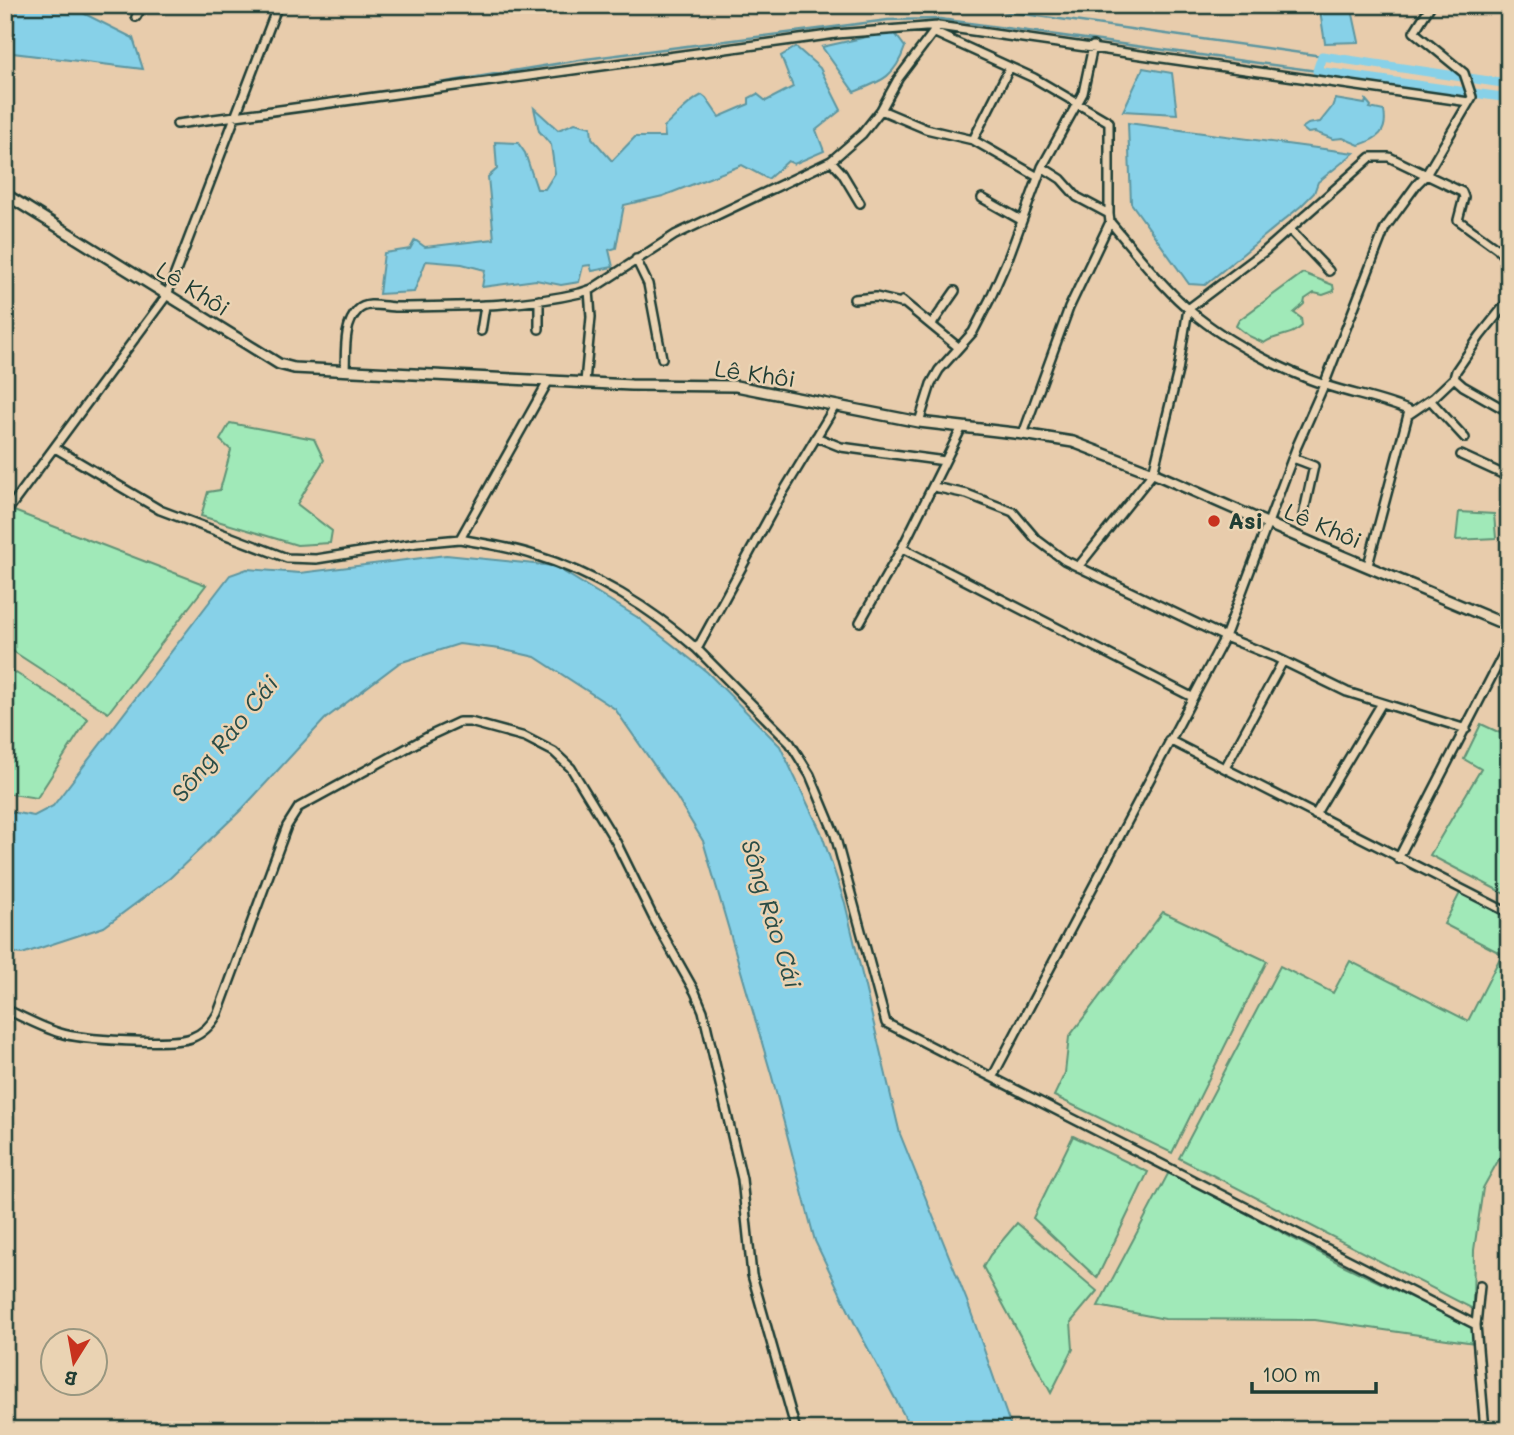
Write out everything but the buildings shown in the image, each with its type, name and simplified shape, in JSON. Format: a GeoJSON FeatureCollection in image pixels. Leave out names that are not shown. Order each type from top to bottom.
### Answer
{"type":"FeatureCollection","features":[{"type":"Feature","properties":{"kind":"street"},"geometry":{"type":"LineString","coordinates":[[136,16],[143,5]]}},
{"type":"Feature","properties":{"kind":"street"},"geometry":{"type":"LineString","coordinates":[[993,1076],[1225,637],[1385,228],[1426,175],[1470,99],[1465,75],[1414,32],[1431,5]]}},
{"type":"Feature","properties":{"kind":"street"},"geometry":{"type":"LineString","coordinates":[[5,514],[167,295],[277,6]]}},
{"type":"Feature","properties":{"kind":"street"},"geometry":{"type":"LineString","coordinates":[[177,124],[836,34],[936,29],[1093,46],[1470,99]]}},
{"type":"Feature","properties":{"kind":"street"},"geometry":{"type":"LineString","coordinates":[[936,29],[1078,103],[1109,122],[1110,126],[1110,218],[1069,308],[1023,434]]}},
{"type":"Feature","properties":{"kind":"street"},"geometry":{"type":"LineString","coordinates":[[345,371],[348,325],[364,306],[485,306],[539,300],[589,290],[689,228],[831,161],[862,134],[881,110],[898,79],[936,29]]}},
{"type":"Feature","properties":{"kind":"street"},"geometry":{"type":"LineString","coordinates":[[919,422],[931,384],[939,370],[972,332],[984,312],[1009,256],[1042,167],[1083,93],[1093,46]]}},
{"type":"Feature","properties":{"kind":"street"},"geometry":{"type":"LineString","coordinates":[[973,140],[1010,67]]}},
{"type":"Feature","properties":{"kind":"street"},"geometry":{"type":"LineString","coordinates":[[881,110],[926,129],[973,140],[1038,177]]}},
{"type":"Feature","properties":{"kind":"street"},"geometry":{"type":"LineString","coordinates":[[1078,567],[1153,473],[1178,371],[1188,309],[1265,251],[1371,158],[1389,157],[1462,192],[1464,197],[1458,220],[1498,248],[1509,263]]}},
{"type":"Feature","properties":{"kind":"street"},"geometry":{"type":"LineString","coordinates":[[831,161],[842,173],[860,203]]}},
{"type":"Feature","properties":{"kind":"street"},"geometry":{"type":"LineString","coordinates":[[1042,167],[1061,179],[1077,197],[1110,218],[1188,309],[1213,328],[1268,361],[1324,385],[1396,404],[1412,411]]}},
{"type":"Feature","properties":{"kind":"street","name":"Lê Khôi"},"geometry":{"type":"LineString","coordinates":[[5,194],[279,364],[294,368],[345,371],[736,386],[919,422],[1073,442],[1153,473],[1509,626]]}},
{"type":"Feature","properties":{"kind":"street"},"geometry":{"type":"LineString","coordinates":[[982,198],[1021,220]]}},
{"type":"Feature","properties":{"kind":"street"},"geometry":{"type":"LineString","coordinates":[[1290,230],[1329,271]]}},
{"type":"Feature","properties":{"kind":"street"},"geometry":{"type":"LineString","coordinates":[[636,259],[648,284],[662,358]]}},
{"type":"Feature","properties":{"kind":"street"},"geometry":{"type":"LineString","coordinates":[[585,382],[591,317],[589,290]]}},
{"type":"Feature","properties":{"kind":"street"},"geometry":{"type":"LineString","coordinates":[[932,324],[955,292]]}},
{"type":"Feature","properties":{"kind":"street"},"geometry":{"type":"LineString","coordinates":[[854,299],[876,297],[901,302],[958,347]]}},
{"type":"Feature","properties":{"kind":"street"},"geometry":{"type":"LineString","coordinates":[[539,300],[539,330]]}},
{"type":"Feature","properties":{"kind":"street"},"geometry":{"type":"LineString","coordinates":[[1368,565],[1408,415],[1430,400],[1454,378],[1456,370],[1509,300]]}},
{"type":"Feature","properties":{"kind":"street"},"geometry":{"type":"LineString","coordinates":[[481,331],[485,306]]}},
{"type":"Feature","properties":{"kind":"street"},"geometry":{"type":"LineString","coordinates":[[1454,378],[1509,412]]}},
{"type":"Feature","properties":{"kind":"street"},"geometry":{"type":"LineString","coordinates":[[460,540],[549,380]]}},
{"type":"Feature","properties":{"kind":"street"},"geometry":{"type":"LineString","coordinates":[[1430,400],[1465,438]]}},
{"type":"Feature","properties":{"kind":"street"},"geometry":{"type":"LineString","coordinates":[[697,649],[835,405]]}},
{"type":"Feature","properties":{"kind":"street"},"geometry":{"type":"LineString","coordinates":[[860,622],[934,487],[962,427]]}},
{"type":"Feature","properties":{"kind":"street"},"geometry":{"type":"LineString","coordinates":[[816,437],[841,447],[945,461]]}},
{"type":"Feature","properties":{"kind":"street"},"geometry":{"type":"LineString","coordinates":[[55,448],[160,510],[287,558],[316,559],[417,543],[460,540],[525,552],[563,565],[648,609],[697,649],[790,743],[810,775],[835,835],[886,1023],[1476,1325]]}},
{"type":"Feature","properties":{"kind":"street"},"geometry":{"type":"LineString","coordinates":[[1461,455],[1509,477]]}},
{"type":"Feature","properties":{"kind":"street"},"geometry":{"type":"LineString","coordinates":[[1293,458],[1314,466],[1303,516]]}},
{"type":"Feature","properties":{"kind":"street"},"geometry":{"type":"LineString","coordinates":[[934,487],[967,494],[1013,512],[1035,539],[1063,560],[1225,637],[1347,692],[1466,729]]}},
{"type":"Feature","properties":{"kind":"street"},"geometry":{"type":"LineString","coordinates":[[902,548],[1192,697]]}},
{"type":"Feature","properties":{"kind":"street"},"geometry":{"type":"LineString","coordinates":[[1398,859],[1509,643]]}},
{"type":"Feature","properties":{"kind":"street"},"geometry":{"type":"LineString","coordinates":[[1225,768],[1283,661]]}},
{"type":"Feature","properties":{"kind":"street"},"geometry":{"type":"LineString","coordinates":[[1315,815],[1382,703]]}},
{"type":"Feature","properties":{"kind":"street"},"geometry":{"type":"LineString","coordinates":[[5,1009],[49,1029],[78,1037],[174,1041],[194,1037],[209,1027],[218,1013],[285,833],[299,807],[458,722],[484,725],[539,744],[559,756],[576,775],[616,842],[654,919],[699,1000],[742,1180],[752,1275],[796,1430]]}},
{"type":"Feature","properties":{"kind":"street"},"geometry":{"type":"LineString","coordinates":[[1169,740],[1398,859],[1509,913]]}},
{"type":"Feature","properties":{"kind":"street"},"geometry":{"type":"LineString","coordinates":[[1479,1286],[1476,1325],[1485,1430]]}},
{"type":"Feature","properties":{"kind":"green space"},"geometry":{"type":"Polygon","coordinates":[[[1303,273],[1333,285],[1334,291],[1323,295],[1314,293],[1305,299],[1304,304],[1294,313],[1301,318],[1302,326],[1298,330],[1264,343],[1236,326],[1239,320],[1303,273]]]}},
{"type":"Feature","properties":{"kind":"green space"},"geometry":{"type":"Polygon","coordinates":[[[230,423],[314,439],[324,460],[297,504],[332,531],[330,543],[297,545],[201,516],[208,492],[220,490],[231,450],[220,440],[230,423]]]}},
{"type":"Feature","properties":{"kind":"green space"},"geometry":{"type":"Polygon","coordinates":[[[14,511],[206,585],[108,713],[5,646],[5,523],[14,511]]]}},
{"type":"Feature","properties":{"kind":"green space"},"geometry":{"type":"Polygon","coordinates":[[[1459,512],[1494,514],[1496,538],[1456,540],[1459,512]]]}},
{"type":"Feature","properties":{"kind":"green space"},"geometry":{"type":"Polygon","coordinates":[[[5,666],[88,719],[37,798],[5,793],[5,666]]]}},
{"type":"Feature","properties":{"kind":"green space"},"geometry":{"type":"Polygon","coordinates":[[[1481,724],[1509,737],[1509,896],[1430,855],[1481,769],[1464,759],[1481,724]]]}},
{"type":"Feature","properties":{"kind":"green space"},"geometry":{"type":"Polygon","coordinates":[[[1461,891],[1509,916],[1509,1141],[1483,1188],[1474,1250],[1473,1309],[1179,1158],[1280,966],[1333,993],[1350,961],[1468,1021],[1502,954],[1444,924],[1461,891]]]}},
{"type":"Feature","properties":{"kind":"green space"},"geometry":{"type":"Polygon","coordinates":[[[1163,912],[1267,961],[1172,1153],[1054,1096],[1065,1073],[1069,1037],[1163,912]]]}},
{"type":"Feature","properties":{"kind":"green space"},"geometry":{"type":"Polygon","coordinates":[[[1073,1136],[1148,1172],[1097,1278],[1033,1218],[1073,1136]]]}},
{"type":"Feature","properties":{"kind":"green space"},"geometry":{"type":"Polygon","coordinates":[[[1169,1172],[1341,1264],[1473,1327],[1475,1343],[1315,1320],[1165,1319],[1098,1306],[1169,1172]]]}},
{"type":"Feature","properties":{"kind":"green space"},"geometry":{"type":"Polygon","coordinates":[[[1017,1223],[1097,1291],[1071,1322],[1073,1349],[1051,1393],[983,1267],[1017,1223]]]}},
{"type":"Feature","properties":{"kind":"water"},"geometry":{"type":"Polygon","coordinates":[[[5,5],[67,5],[133,38],[143,69],[5,52],[5,5]]]}},
{"type":"Feature","properties":{"kind":"water"},"geometry":{"type":"Polygon","coordinates":[[[1319,5],[1351,5],[1359,42],[1325,43],[1319,5]]]}},
{"type":"Feature","properties":{"kind":"water"},"geometry":{"type":"Polygon","coordinates":[[[893,31],[905,47],[897,65],[880,81],[854,92],[822,47],[893,31]]]}},
{"type":"Feature","properties":{"kind":"water"},"geometry":{"type":"Polygon","coordinates":[[[796,47],[820,68],[841,110],[816,130],[824,151],[794,164],[788,161],[768,179],[742,165],[663,196],[624,205],[616,248],[609,250],[613,267],[592,271],[590,265],[583,266],[579,282],[561,285],[536,280],[482,287],[485,270],[462,264],[426,261],[414,292],[379,294],[384,253],[410,249],[415,240],[425,247],[494,239],[488,177],[497,169],[495,142],[518,143],[525,153],[537,189],[545,189],[555,173],[551,145],[539,131],[534,108],[558,130],[575,123],[591,127],[592,138],[612,161],[635,137],[665,137],[664,127],[702,95],[719,117],[749,104],[749,98],[757,94],[766,101],[793,87],[781,56],[796,47]]]}},
{"type":"Feature","properties":{"kind":"water"},"geometry":{"type":"Polygon","coordinates":[[[1143,68],[1172,73],[1177,114],[1123,111],[1143,68]]]}},
{"type":"Feature","properties":{"kind":"water"},"geometry":{"type":"Polygon","coordinates":[[[1335,99],[1365,104],[1366,100],[1370,108],[1384,111],[1384,124],[1380,134],[1359,145],[1343,138],[1333,139],[1315,132],[1308,133],[1302,128],[1320,122],[1335,99]]]}},
{"type":"Feature","properties":{"kind":"water"},"geometry":{"type":"Polygon","coordinates":[[[1128,123],[1354,153],[1318,182],[1314,193],[1301,206],[1205,285],[1189,284],[1131,203],[1128,123]]]}},
{"type":"Feature","properties":{"kind":"water","name":"Sông Rào Cái"},"geometry":{"type":"Polygon","coordinates":[[[446,555],[554,566],[637,617],[707,672],[780,746],[821,832],[845,903],[900,1134],[967,1301],[1012,1430],[912,1430],[857,1328],[815,1241],[772,1077],[703,841],[677,798],[615,709],[535,657],[459,644],[399,663],[325,719],[243,808],[170,878],[104,927],[22,954],[5,952],[5,811],[34,816],[53,806],[230,575],[247,569],[300,573],[446,555]]]}},
{"type":"Feature","properties":{"kind":"waterway"},"geometry":{"type":"LineString","coordinates":[[960,5],[1322,56]]}},
{"type":"Feature","properties":{"kind":"waterway"},"geometry":{"type":"LineString","coordinates":[[379,93],[586,59],[888,20],[940,19],[1317,71]]}},
{"type":"Feature","properties":{"kind":"waterway"},"geometry":{"type":"LineString","coordinates":[[1509,84],[1322,56],[1317,71],[1509,98]]}},
{"type":"Feature","properties":{"kind":"place","name":"Asi"},"geometry":{"type":"Point","coordinates":[1214,521]}}]}
